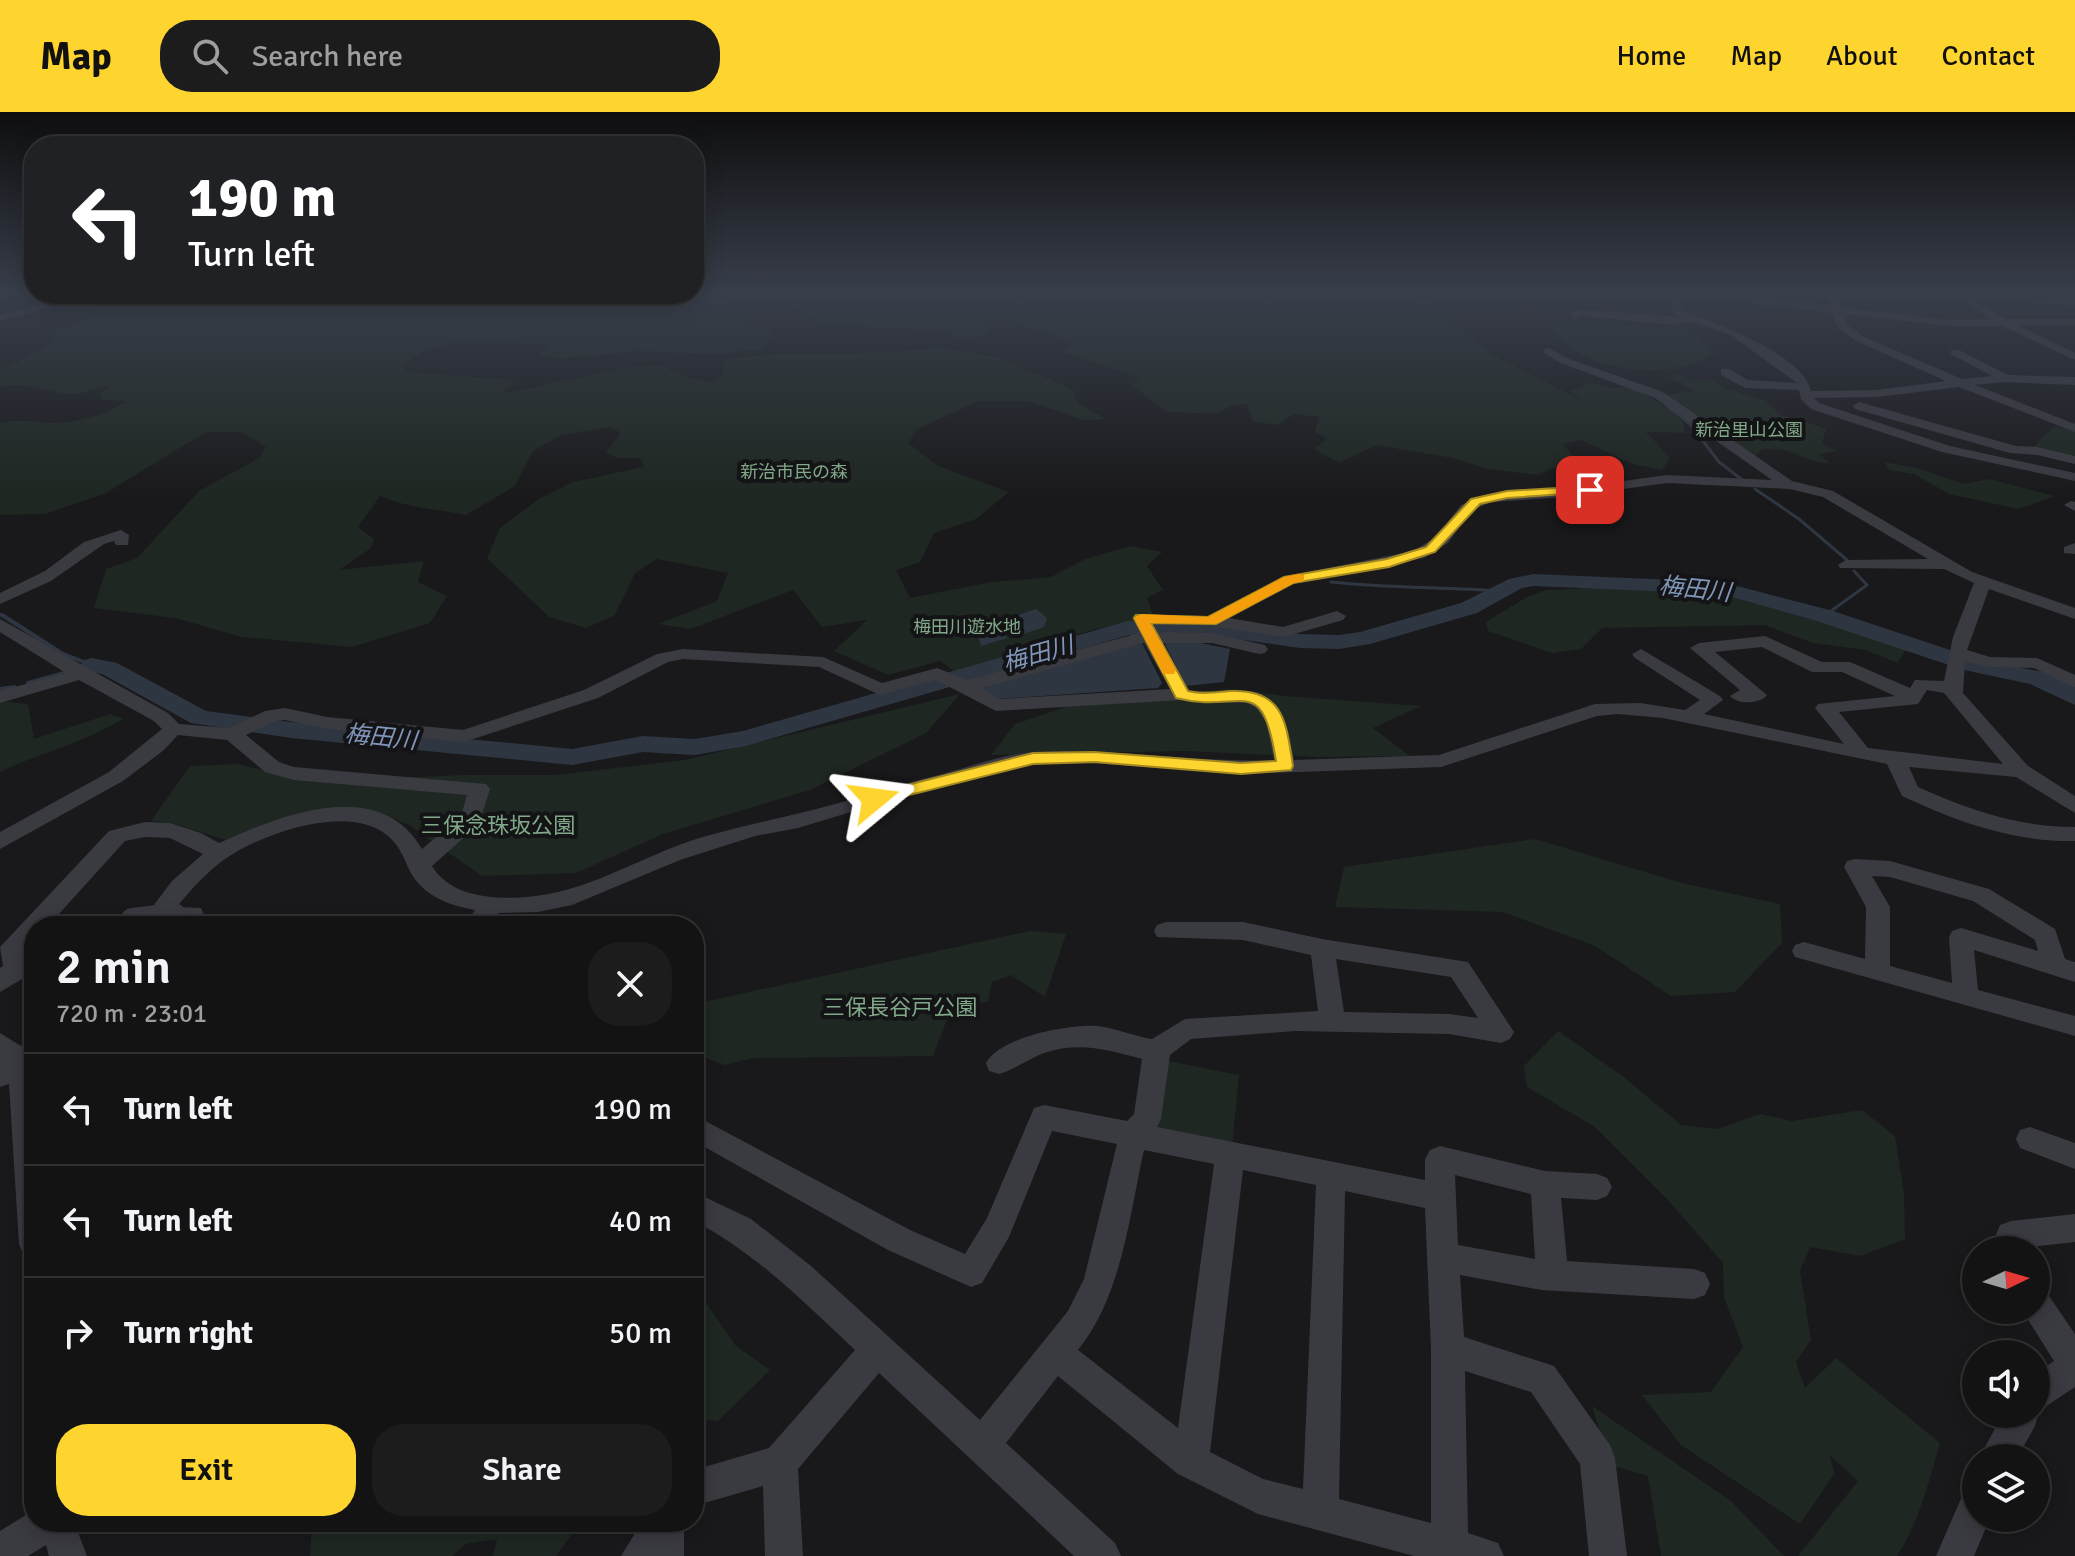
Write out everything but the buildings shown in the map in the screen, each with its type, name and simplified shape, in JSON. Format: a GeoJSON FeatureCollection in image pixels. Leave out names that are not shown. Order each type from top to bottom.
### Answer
{"type":"FeatureCollection","features":[{"type":"Feature","properties":{"kind":"street"},"geometry":{"type":"LineString","coordinates":[[1566,361],[1659,395],[1790,485]]}},
{"type":"Feature","properties":{"kind":"street"},"geometry":{"type":"LineString","coordinates":[[1778,361],[1801,377],[1815,406],[1828,412],[1947,449],[2075,477]]}},
{"type":"Feature","properties":{"kind":"street"},"geometry":{"type":"LineString","coordinates":[[1911,361],[2016,407],[2075,428]]}},
{"type":"Feature","properties":{"kind":"street"},"geometry":{"type":"LineString","coordinates":[[1973,361],[2008,379]]}},
{"type":"Feature","properties":{"kind":"street"},"geometry":{"type":"LineString","coordinates":[[1725,372],[1745,384],[1806,390],[1843,398],[2008,379],[2075,381]]}},
{"type":"Feature","properties":{"kind":"street"},"geometry":{"type":"LineString","coordinates":[[1843,398],[1850,403],[2015,450],[2037,451],[2075,460]]}},
{"type":"Feature","properties":{"kind":"street"},"geometry":{"type":"LineString","coordinates":[[1211,621],[1289,580],[1389,563],[1430,549],[1442,540],[1466,508],[1488,498],[1565,493],[1667,479],[1790,485],[1842,500],[1944,564],[1983,582],[2075,614]]}},
{"type":"Feature","properties":{"kind":"street"},"geometry":{"type":"LineString","coordinates":[[0,599],[50,575],[85,545],[100,538],[121,535],[122,542]]}},
{"type":"Feature","properties":{"kind":"street"},"geometry":{"type":"LineString","coordinates":[[1846,565],[1944,564]]}},
{"type":"Feature","properties":{"kind":"street"},"geometry":{"type":"LineString","coordinates":[[1983,582],[1958,658],[1953,688],[1967,711],[2021,771],[2075,806]]}},
{"type":"Feature","properties":{"kind":"street"},"geometry":{"type":"LineString","coordinates":[[966,685],[1147,632],[1172,617],[1284,632],[1337,616]]}},
{"type":"Feature","properties":{"kind":"street"},"geometry":{"type":"LineString","coordinates":[[0,624],[81,674],[161,717],[173,729],[232,734],[272,715],[464,736],[591,694],[663,658],[683,654],[823,662],[880,689],[937,674],[966,685],[996,705],[1182,694],[1197,698],[1237,696],[1261,700],[1272,710],[1279,728],[1285,766]]}},
{"type":"Feature","properties":{"kind":"street"},"geometry":{"type":"LineString","coordinates":[[1147,632],[1212,638],[1259,649]]}},
{"type":"Feature","properties":{"kind":"street"},"geometry":{"type":"LineString","coordinates":[[1147,632],[1182,694]]}},
{"type":"Feature","properties":{"kind":"street"},"geometry":{"type":"LineString","coordinates":[[1740,696],[1758,695],[1699,648],[1765,641],[1819,668],[1844,666],[1913,697]]}},
{"type":"Feature","properties":{"kind":"street"},"geometry":{"type":"LineString","coordinates":[[1641,654],[1713,700],[1687,717]]}},
{"type":"Feature","properties":{"kind":"street"},"geometry":{"type":"LineString","coordinates":[[1958,658],[2037,663],[2075,682]]}},
{"type":"Feature","properties":{"kind":"street"},"geometry":{"type":"LineString","coordinates":[[0,697],[81,674]]}},
{"type":"Feature","properties":{"kind":"street"},"geometry":{"type":"LineString","coordinates":[[1862,754],[1825,708],[1913,697],[1922,684],[1953,688]]}},
{"type":"Feature","properties":{"kind":"street"},"geometry":{"type":"LineString","coordinates":[[144,916],[218,853],[274,827],[309,817],[343,813],[372,817],[395,830],[408,844],[431,885],[460,899],[492,905],[538,904],[572,897],[672,855],[752,829],[798,821],[899,791],[1033,758],[1094,757],[1227,768],[1441,761],[1595,710],[1619,707],[1687,717],[1862,754],[1937,765],[2021,771]]}},
{"type":"Feature","properties":{"kind":"street"},"geometry":{"type":"LineString","coordinates":[[0,842],[125,769],[154,749],[173,729]]}},
{"type":"Feature","properties":{"kind":"street"},"geometry":{"type":"LineString","coordinates":[[232,734],[272,767],[294,773],[479,789],[471,819],[418,865]]}},
{"type":"Feature","properties":{"kind":"street"},"geometry":{"type":"LineString","coordinates":[[1895,759],[1909,791],[1932,802],[2029,834],[2075,834]]}},
{"type":"Feature","properties":{"kind":"street"},"geometry":{"type":"LineString","coordinates":[[43,916],[117,836],[133,831],[181,831],[218,853]]}},
{"type":"Feature","properties":{"kind":"street"},"geometry":{"type":"LineString","coordinates":[[1877,971],[1878,907],[1855,867],[1890,869],[1981,895],[2046,935],[2064,968]]}},
{"type":"Feature","properties":{"kind":"street"},"geometry":{"type":"LineString","coordinates":[[484,916],[492,905]]}},
{"type":"Feature","properties":{"kind":"street"},"geometry":{"type":"LineString","coordinates":[[174,916],[194,916]]}},
{"type":"Feature","properties":{"kind":"street"},"geometry":{"type":"LineString","coordinates":[[982,1446],[1080,1322],[1099,1281],[1133,1135],[1147,1119],[1157,1050],[1185,1029],[1332,1020],[1449,1024],[1501,1032],[1459,969],[1322,948],[1243,931],[1166,931]]}},
{"type":"Feature","properties":{"kind":"street"},"geometry":{"type":"LineString","coordinates":[[17,970],[8,954],[24,937]]}},
{"type":"Feature","properties":{"kind":"street"},"geometry":{"type":"LineString","coordinates":[[1966,997],[1961,937],[2064,968]]}},
{"type":"Feature","properties":{"kind":"street"},"geometry":{"type":"LineString","coordinates":[[1322,948],[1332,1020]]}},
{"type":"Feature","properties":{"kind":"street"},"geometry":{"type":"LineString","coordinates":[[1804,951],[2075,1026]]}},
{"type":"Feature","properties":{"kind":"street"},"geometry":{"type":"LineString","coordinates":[[999,1063],[1025,1049],[1052,1040],[1086,1036],[1157,1050]]}},
{"type":"Feature","properties":{"kind":"street"},"geometry":{"type":"LineString","coordinates":[[14,1058],[24,1094]]}},
{"type":"Feature","properties":{"kind":"street"},"geometry":{"type":"LineString","coordinates":[[704,1133],[899,1240],[971,1272],[998,1227],[1044,1117],[1440,1197]]}},
{"type":"Feature","properties":{"kind":"street"},"geometry":{"type":"LineString","coordinates":[[2030,1139],[2075,1156]]}},
{"type":"Feature","properties":{"kind":"street"},"geometry":{"type":"LineString","coordinates":[[1191,1461],[1230,1156]]}},
{"type":"Feature","properties":{"kind":"street"},"geometry":{"type":"LineString","coordinates":[[1450,1551],[1448,1349],[1440,1159],[1545,1184],[1597,1187]]}},
{"type":"Feature","properties":{"kind":"street"},"geometry":{"type":"LineString","coordinates":[[1320,1510],[1331,1176]]}},
{"type":"Feature","properties":{"kind":"street"},"geometry":{"type":"LineString","coordinates":[[1545,1184],[1552,1275]]}},
{"type":"Feature","properties":{"kind":"street"},"geometry":{"type":"LineString","coordinates":[[704,1212],[752,1239],[800,1277],[1102,1556]]}},
{"type":"Feature","properties":{"kind":"street"},"geometry":{"type":"LineString","coordinates":[[2011,1236],[2075,1228]]}},
{"type":"Feature","properties":{"kind":"street"},"geometry":{"type":"LineString","coordinates":[[1443,1257],[1552,1275],[1694,1284]]}},
{"type":"Feature","properties":{"kind":"street"},"geometry":{"type":"LineString","coordinates":[[2049,1324],[2075,1365],[2050,1384]]}},
{"type":"Feature","properties":{"kind":"street"},"geometry":{"type":"LineString","coordinates":[[1448,1349],[1542,1378],[1597,1458],[1608,1556]]}},
{"type":"Feature","properties":{"kind":"street"},"geometry":{"type":"LineString","coordinates":[[704,1485],[780,1463],[877,1350]]}},
{"type":"Feature","properties":{"kind":"street"},"geometry":{"type":"LineString","coordinates":[[1055,1353],[1191,1461],[1258,1496],[1320,1510],[1450,1551],[1485,1556]]}},
{"type":"Feature","properties":{"kind":"street"},"geometry":{"type":"LineString","coordinates":[[780,1463],[784,1556]]}},
{"type":"Feature","properties":{"kind":"street"},"geometry":{"type":"LineString","coordinates":[[0,1552],[33,1532]]}},
{"type":"Feature","properties":{"kind":"street"},"geometry":{"type":"LineString","coordinates":[[60,1532],[68,1556]]}},
{"type":"Feature","properties":{"kind":"street"},"geometry":{"type":"LineString","coordinates":[[640,1556],[658,1532]]}},
{"type":"Feature","properties":{"kind":"street"},"geometry":{"type":"LineString","coordinates":[[665,1532],[665,1556]]}},
{"type":"Feature","properties":{"kind":"street"},"geometry":{"type":"LineString","coordinates":[[1955,1556],[1965,1532]]}},
{"type":"Feature","properties":{"kind":"green space","name":"新治市民の森"},"geometry":{"type":"Polygon","coordinates":[[[18,361],[407,361],[401,365],[407,372],[515,380],[501,394],[630,367],[661,366],[689,378],[715,383],[723,374],[725,361],[1007,361],[1072,389],[1078,403],[1106,419],[1084,420],[1028,401],[978,401],[918,429],[908,443],[938,466],[1009,492],[976,519],[934,533],[920,562],[896,570],[910,598],[991,582],[1051,577],[1085,559],[1131,546],[1162,552],[1147,566],[1163,590],[1147,598],[1154,618],[1096,629],[955,672],[940,661],[888,675],[834,651],[867,620],[822,627],[793,590],[691,629],[658,624],[717,601],[728,573],[657,559],[635,573],[615,615],[586,628],[549,617],[487,558],[500,528],[540,498],[573,482],[644,467],[641,458],[617,458],[606,452],[621,433],[610,427],[559,436],[533,451],[515,486],[466,515],[411,506],[380,496],[358,527],[374,539],[370,549],[339,570],[424,561],[418,582],[447,596],[430,623],[352,647],[242,637],[175,618],[94,608],[106,569],[137,558],[199,491],[259,458],[266,447],[242,432],[206,432],[104,494],[45,514],[0,515],[0,423],[74,421],[102,413],[126,401],[102,400],[100,393],[108,389],[104,386],[72,394],[18,385],[0,388],[0,368],[18,361]]]}},
{"type":"Feature","properties":{"kind":"green space"},"geometry":{"type":"Polygon","coordinates":[[[1091,361],[1505,361],[1585,402],[1570,391],[1591,383],[1614,388],[1635,387],[1671,411],[1684,423],[1685,433],[1646,432],[1670,458],[1662,470],[1633,464],[1581,440],[1563,444],[1575,458],[1538,475],[1488,469],[1453,458],[1376,445],[1339,463],[1314,449],[1327,439],[1315,432],[1319,417],[1293,414],[1278,425],[1253,422],[1247,404],[1229,406],[1217,414],[1167,412],[1132,385],[1140,378],[1091,361]]]}},
{"type":"Feature","properties":{"kind":"green space"},"geometry":{"type":"Polygon","coordinates":[[[1699,361],[1662,370],[1641,370],[1600,362],[1699,361]]]}},
{"type":"Feature","properties":{"kind":"green space","name":"新治里山公園"},"geometry":{"type":"Polygon","coordinates":[[[1675,374],[1697,381],[1711,379],[1725,388],[1766,401],[1781,415],[1798,419],[1780,422],[1801,420],[1826,429],[1822,444],[1837,451],[1818,454],[1830,463],[1773,449],[1762,449],[1754,458],[1665,395],[1696,391],[1669,378],[1675,374]]]}},
{"type":"Feature","properties":{"kind":"green space"},"geometry":{"type":"Polygon","coordinates":[[[2056,426],[2075,432],[2075,458],[2034,448],[2056,426]]]}},
{"type":"Feature","properties":{"kind":"green space"},"geometry":{"type":"Polygon","coordinates":[[[1884,462],[1917,468],[1964,484],[1989,479],[2055,496],[2018,509],[1949,494],[1914,474],[1890,470],[1884,462]]]}},
{"type":"Feature","properties":{"kind":"green space"},"geometry":{"type":"Polygon","coordinates":[[[1664,585],[1749,593],[1907,647],[1898,663],[1865,650],[1813,643],[1765,625],[1602,628],[1581,649],[1552,653],[1488,631],[1486,622],[1525,598],[1546,590],[1664,585]]]}},
{"type":"Feature","properties":{"kind":"green space"},"geometry":{"type":"Polygon","coordinates":[[[1234,689],[1284,696],[1421,706],[1373,728],[1410,756],[1318,757],[1185,751],[991,755],[1015,724],[1086,700],[1234,689]]]}},
{"type":"Feature","properties":{"kind":"green space","name":"三保念珠坂公園"},"geometry":{"type":"Polygon","coordinates":[[[960,694],[926,733],[810,790],[663,834],[576,873],[482,876],[409,825],[384,814],[361,809],[229,841],[172,823],[151,821],[190,766],[237,764],[316,782],[461,775],[555,775],[685,760],[960,694]]]}},
{"type":"Feature","properties":{"kind":"green space"},"geometry":{"type":"Polygon","coordinates":[[[0,701],[28,704],[34,739],[110,714],[123,719],[93,735],[0,772],[0,701]]]}},
{"type":"Feature","properties":{"kind":"green space"},"geometry":{"type":"Polygon","coordinates":[[[1535,839],[1682,883],[1780,904],[1782,943],[1735,992],[1671,996],[1595,946],[1503,912],[1335,907],[1344,867],[1535,839]]]}},
{"type":"Feature","properties":{"kind":"green space","name":"三保長谷戸公園"},"geometry":{"type":"Polygon","coordinates":[[[1030,931],[1066,934],[1045,997],[1011,975],[992,982],[988,1002],[953,1004],[933,1056],[753,1058],[724,1065],[704,1057],[704,1002],[1030,931]]]}},
{"type":"Feature","properties":{"kind":"green space"},"geometry":{"type":"Polygon","coordinates":[[[1558,1031],[1624,1077],[1681,1125],[1717,1129],[1760,1114],[1792,1121],[1862,1110],[1895,1136],[1904,1193],[1905,1239],[1860,1256],[1810,1247],[1800,1271],[1811,1340],[1796,1362],[1805,1388],[1836,1358],[1940,1443],[1917,1516],[1897,1556],[1798,1556],[1858,1481],[1829,1455],[1835,1473],[1800,1524],[1681,1445],[1642,1395],[1711,1392],[1743,1347],[1724,1297],[1723,1263],[1668,1200],[1595,1127],[1527,1087],[1524,1066],[1558,1031]]]}},
{"type":"Feature","properties":{"kind":"green space"},"geometry":{"type":"Polygon","coordinates":[[[1163,1060],[1239,1075],[1232,1149],[1149,1131],[1163,1060]]]}},
{"type":"Feature","properties":{"kind":"green space"},"geometry":{"type":"Polygon","coordinates":[[[704,1300],[735,1345],[770,1370],[718,1421],[704,1420],[704,1300]]]}},
{"type":"Feature","properties":{"kind":"green space"},"geometry":{"type":"Polygon","coordinates":[[[1592,1406],[1731,1501],[1784,1556],[1661,1556],[1648,1476],[1610,1465],[1592,1406]]]}},
{"type":"Feature","properties":{"kind":"green space"},"geometry":{"type":"Polygon","coordinates":[[[311,1532],[574,1532],[556,1556],[493,1556],[497,1539],[465,1544],[453,1556],[310,1556],[311,1532]]]}},
{"type":"Feature","properties":{"kind":"shaded area"},"geometry":{"type":"Polygon","coordinates":[[[1036,609],[1047,618],[1044,627],[1018,636],[1011,629],[1003,631],[1007,638],[981,646],[978,635],[990,624],[1036,609]]]}},
{"type":"Feature","properties":{"kind":"shaded area"},"geometry":{"type":"Polygon","coordinates":[[[1164,642],[1196,642],[1230,649],[1224,682],[1186,686],[1164,642]]]}},
{"type":"Feature","properties":{"kind":"shaded area"},"geometry":{"type":"Polygon","coordinates":[[[1142,643],[1162,683],[1158,688],[997,699],[979,688],[1142,643]]]}},
{"type":"Feature","properties":{"kind":"waterway"},"geometry":{"type":"LineString","coordinates":[[1667,406],[1690,424],[1719,462],[1745,482]]}},
{"type":"Feature","properties":{"kind":"waterway"},"geometry":{"type":"LineString","coordinates":[[1755,489],[1799,519],[1847,560]]}},
{"type":"Feature","properties":{"kind":"waterway"},"geometry":{"type":"LineString","coordinates":[[1831,611],[1867,585],[1854,571]]}},
{"type":"Feature","properties":{"kind":"waterway","name":"梅田川"},"geometry":{"type":"LineString","coordinates":[[92,665],[109,668],[200,718],[291,730],[572,757],[643,744],[695,747],[746,738],[1128,628],[1216,629],[1300,641],[1362,639],[1469,608],[1516,583],[1533,580],[1722,588],[1825,616],[1972,665],[2036,677],[2075,698]]}},
{"type":"Feature","properties":{"kind":"waterway"},"geometry":{"type":"LineString","coordinates":[[1331,582],[1500,591]]}},
{"type":"Feature","properties":{"kind":"waterway"},"geometry":{"type":"LineString","coordinates":[[0,614],[5,617]]}},
{"type":"Feature","properties":{"kind":"waterway"},"geometry":{"type":"LineString","coordinates":[[2,615],[63,654],[92,665]]}},
{"type":"Feature","properties":{"kind":"waterway","name":"梅田川"},"geometry":{"type":"LineString","coordinates":[[28,683],[68,672]]}},
{"type":"Feature","properties":{"kind":"waterway","name":"梅田川"},"geometry":{"type":"LineString","coordinates":[[0,689],[15,687]]}},
{"type":"Feature","properties":{"kind":"slow traffic"},"geometry":{"type":"LineString","coordinates":[[1169,670],[1141,618],[1211,621],[1289,580],[1299,578]]}},
{"type":"Feature","properties":{"kind":"route"},"geometry":{"type":"LineString","coordinates":[[874,799],[1033,758],[1094,757],[1241,768],[1285,766],[1279,728],[1272,710],[1261,700],[1237,696],[1197,698],[1182,694],[1141,618],[1211,621],[1289,580],[1418,555],[1442,540],[1466,508],[1475,502],[1507,494],[1590,490]]}},
{"type":"Feature","properties":{"kind":"park label","name":"梅田川遊水地"},"geometry":{"type":"Point","coordinates":[967,627]}}]}
